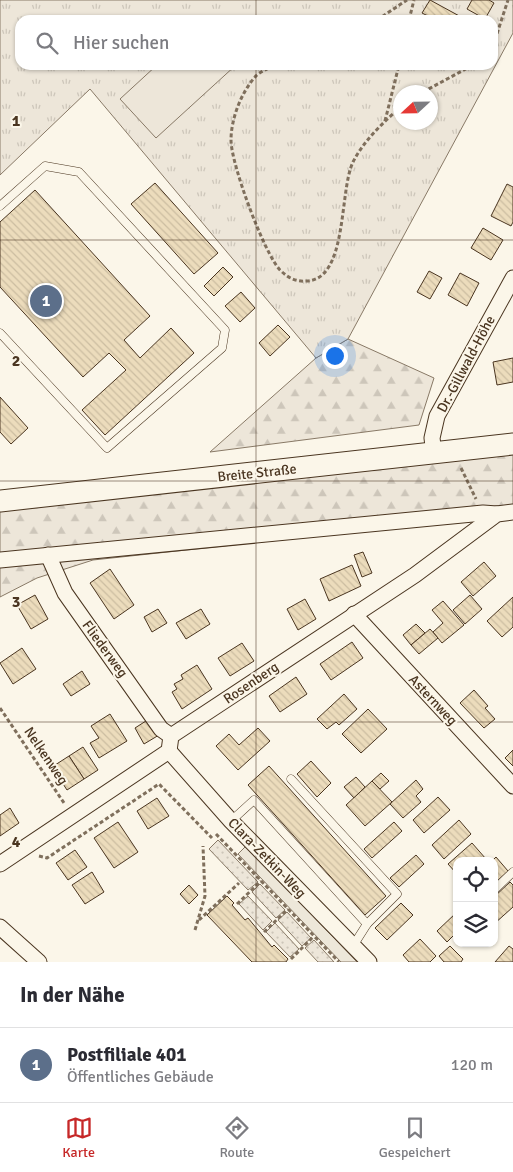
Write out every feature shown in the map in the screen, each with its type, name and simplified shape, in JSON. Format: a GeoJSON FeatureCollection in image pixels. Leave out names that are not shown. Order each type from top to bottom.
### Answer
{"type":"FeatureCollection","features":[{"type":"Feature","properties":{"kind":"main road","name":"Breite Straße"},"geometry":{"type":"LineString","coordinates":[[0,501],[513,444]]}},
{"type":"Feature","properties":{"kind":"street","name":"Dr.-Gillwald-Höhe"},"geometry":{"type":"LineString","coordinates":[[443,453],[432,438],[437,416],[513,278]]}},
{"type":"Feature","properties":{"kind":"street","name":"Rosenberg"},"geometry":{"type":"LineString","coordinates":[[171,736],[415,575],[490,513],[513,512]]}},
{"type":"Feature","properties":{"kind":"street"},"geometry":{"type":"LineString","coordinates":[[0,560],[490,513]]}},
{"type":"Feature","properties":{"kind":"street","name":"Fliederweg"},"geometry":{"type":"LineString","coordinates":[[48,555],[65,593],[161,729],[171,736]]}},
{"type":"Feature","properties":{"kind":"street","name":"Asternweg"},"geometry":{"type":"LineString","coordinates":[[354,614],[513,786]]}},
{"type":"Feature","properties":{"kind":"street"},"geometry":{"type":"LineString","coordinates":[[0,864],[169,751],[171,736]]}},
{"type":"Feature","properties":{"kind":"street","name":"Clara-Zetkin-Weg"},"geometry":{"type":"LineString","coordinates":[[169,751],[231,821],[368,962]]}},
{"type":"Feature","properties":{"kind":"street"},"geometry":{"type":"LineString","coordinates":[[0,926],[38,962]]}},
{"type":"Feature","properties":{"kind":"lane"},"geometry":{"type":"LineString","coordinates":[[0,206],[45,166],[79,172],[225,330],[222,348],[107,448],[0,332]]}},
{"type":"Feature","properties":{"kind":"lane"},"geometry":{"type":"LineString","coordinates":[[291,779],[397,894],[367,924],[353,946]]}},
{"type":"Feature","properties":{"kind":"lane"},"geometry":{"type":"LineString","coordinates":[[231,821],[254,800],[367,924]]}},
{"type":"Feature","properties":{"kind":"lane"},"geometry":{"type":"LineString","coordinates":[[498,886],[513,872]]}},
{"type":"Feature","properties":{"kind":"path"},"geometry":{"type":"LineString","coordinates":[[385,15],[406,0]]}},
{"type":"Feature","properties":{"kind":"path"},"geometry":{"type":"LineString","coordinates":[[410,15],[414,0]]}},
{"type":"Feature","properties":{"kind":"path"},"geometry":{"type":"LineString","coordinates":[[498,31],[508,0]]}},
{"type":"Feature","properties":{"kind":"path"},"geometry":{"type":"LineString","coordinates":[[266,70],[256,76],[238,104],[231,140],[241,184],[263,241],[279,269],[294,281],[309,282],[325,275],[336,252],[344,190],[353,162],[393,115]]}},
{"type":"Feature","properties":{"kind":"path"},"geometry":{"type":"LineString","coordinates":[[385,122],[398,70]]}},
{"type":"Feature","properties":{"kind":"path"},"geometry":{"type":"LineString","coordinates":[[436,85],[464,70]]}},
{"type":"Feature","properties":{"kind":"path"},"geometry":{"type":"LineString","coordinates":[[443,453],[490,513]]}},
{"type":"Feature","properties":{"kind":"path","name":"Nelkenweg"},"geometry":{"type":"LineString","coordinates":[[0,708],[72,816]]}},
{"type":"Feature","properties":{"kind":"path"},"geometry":{"type":"LineString","coordinates":[[18,852],[48,858],[159,784],[212,838]]}},
{"type":"Feature","properties":{"kind":"path"},"geometry":{"type":"LineString","coordinates":[[216,834],[339,962]]}},
{"type":"Feature","properties":{"kind":"path"},"geometry":{"type":"LineString","coordinates":[[195,930],[205,896],[203,846]]}},
{"type":"Feature","properties":{"kind":"path"},"geometry":{"type":"LineString","coordinates":[[238,904],[261,881]]}},
{"type":"Feature","properties":{"kind":"path"},"geometry":{"type":"LineString","coordinates":[[197,922],[239,883]]}},
{"type":"Feature","properties":{"kind":"path"},"geometry":{"type":"LineString","coordinates":[[264,932],[288,909]]}},
{"type":"Feature","properties":{"kind":"path"},"geometry":{"type":"LineString","coordinates":[[291,960],[314,936]]}},
{"type":"Feature","properties":{"kind":"green space"},"geometry":{"type":"Polygon","coordinates":[[[0,0],[513,0],[513,33],[498,61],[498,15],[15,15],[15,70],[493,70],[348,339],[316,358],[90,89],[0,175],[0,0]]]}},
{"type":"Feature","properties":{"kind":"green space"},"geometry":{"type":"Polygon","coordinates":[[[152,70],[231,70],[156,138],[120,99],[152,70]]]}},
{"type":"Feature","properties":{"kind":"green space"},"geometry":{"type":"Polygon","coordinates":[[[348,339],[434,378],[419,425],[210,452],[316,358],[348,339]]]}},
{"type":"Feature","properties":{"kind":"green space"},"geometry":{"type":"Polygon","coordinates":[[[513,452],[513,515],[93,560],[37,578],[0,597],[0,509],[513,452]]]}},
{"type":"Feature","properties":{"kind":"green space"},"geometry":{"type":"Polygon","coordinates":[[[218,840],[258,882],[248,890],[209,849],[218,840]]]}},
{"type":"Feature","properties":{"kind":"green space"},"geometry":{"type":"Polygon","coordinates":[[[260,884],[285,910],[276,918],[252,892],[260,884]]]}},
{"type":"Feature","properties":{"kind":"green space"},"geometry":{"type":"Polygon","coordinates":[[[248,896],[272,921],[263,930],[239,904],[248,896]]]}},
{"type":"Feature","properties":{"kind":"green space"},"geometry":{"type":"Polygon","coordinates":[[[287,912],[311,938],[302,946],[278,920],[287,912]]]}},
{"type":"Feature","properties":{"kind":"green space"},"geometry":{"type":"Polygon","coordinates":[[[275,923],[299,949],[290,957],[266,932],[275,923]]]}},
{"type":"Feature","properties":{"kind":"green space"},"geometry":{"type":"Polygon","coordinates":[[[314,940],[334,962],[318,962],[305,948],[314,940]]]}},
{"type":"Feature","properties":{"kind":"shaded area"},"geometry":{"type":"Polygon","coordinates":[[[246,846],[357,962],[341,962],[238,854],[246,846]]]}},
{"type":"Feature","properties":{"kind":"building"},"geometry":{"type":"Polygon","coordinates":[[[430,0],[458,15],[426,15],[422,13],[430,0]]]}},
{"type":"Feature","properties":{"kind":"building"},"geometry":{"type":"Polygon","coordinates":[[[472,0],[489,0],[494,3],[487,15],[478,15],[467,9],[472,0]]]}},
{"type":"Feature","properties":{"kind":"building"},"geometry":{"type":"Polygon","coordinates":[[[155,183],[218,253],[194,274],[131,204],[155,183]]]}},
{"type":"Feature","properties":{"kind":"building"},"geometry":{"type":"Polygon","coordinates":[[[507,184],[513,187],[513,222],[511,226],[491,216],[507,184]]]}},
{"type":"Feature","properties":{"kind":"building"},"geometry":{"type":"Polygon","coordinates":[[[35,190],[150,316],[124,340],[140,358],[171,328],[194,353],[105,435],[82,410],[126,370],[109,353],[83,377],[0,287],[0,222],[35,190]]]}},
{"type":"Feature","properties":{"kind":"building"},"geometry":{"type":"Polygon","coordinates":[[[483,228],[503,240],[491,260],[471,248],[483,228]]]}},
{"type":"Feature","properties":{"kind":"building"},"geometry":{"type":"Polygon","coordinates":[[[223,267],[233,277],[214,296],[204,286],[223,267]]]}},
{"type":"Feature","properties":{"kind":"building"},"geometry":{"type":"Polygon","coordinates":[[[429,271],[442,278],[430,299],[417,292],[429,271]]]}},
{"type":"Feature","properties":{"kind":"building"},"geometry":{"type":"Polygon","coordinates":[[[460,273],[479,283],[467,306],[448,295],[460,273]]]}},
{"type":"Feature","properties":{"kind":"building"},"geometry":{"type":"Polygon","coordinates":[[[241,292],[255,308],[240,322],[225,306],[241,292]]]}},
{"type":"Feature","properties":{"kind":"building"},"geometry":{"type":"Polygon","coordinates":[[[278,325],[290,337],[270,356],[259,343],[278,325]]]}},
{"type":"Feature","properties":{"kind":"building"},"geometry":{"type":"Polygon","coordinates":[[[513,358],[513,382],[497,385],[493,362],[513,358]]]}},
{"type":"Feature","properties":{"kind":"building"},"geometry":{"type":"Polygon","coordinates":[[[0,397],[28,428],[11,444],[0,432],[0,397]]]}},
{"type":"Feature","properties":{"kind":"building"},"geometry":{"type":"Polygon","coordinates":[[[363,552],[372,573],[362,577],[354,555],[363,552]]]}},
{"type":"Feature","properties":{"kind":"building"},"geometry":{"type":"Polygon","coordinates":[[[484,562],[496,576],[473,596],[461,582],[484,562]]]}},
{"type":"Feature","properties":{"kind":"building"},"geometry":{"type":"Polygon","coordinates":[[[352,565],[361,586],[329,601],[320,579],[352,565]]]}},
{"type":"Feature","properties":{"kind":"building"},"geometry":{"type":"Polygon","coordinates":[[[110,569],[134,605],[114,619],[90,583],[110,569]]]}},
{"type":"Feature","properties":{"kind":"building"},"geometry":{"type":"Polygon","coordinates":[[[35,595],[48,619],[31,629],[17,605],[35,595]]]}},
{"type":"Feature","properties":{"kind":"building"},"geometry":{"type":"Polygon","coordinates":[[[470,595],[482,609],[465,624],[453,610],[470,595]]]}},
{"type":"Feature","properties":{"kind":"building"},"geometry":{"type":"Polygon","coordinates":[[[513,597],[513,627],[502,637],[487,621],[513,597]]]}},
{"type":"Feature","properties":{"kind":"building"},"geometry":{"type":"Polygon","coordinates":[[[305,599],[316,619],[298,630],[287,609],[305,599]]]}},
{"type":"Feature","properties":{"kind":"building"},"geometry":{"type":"Polygon","coordinates":[[[443,601],[464,625],[442,643],[433,632],[443,623],[432,610],[443,601]]]}},
{"type":"Feature","properties":{"kind":"building"},"geometry":{"type":"Polygon","coordinates":[[[158,609],[167,623],[152,632],[144,617],[158,609]]]}},
{"type":"Feature","properties":{"kind":"building"},"geometry":{"type":"Polygon","coordinates":[[[201,609],[210,624],[186,639],[176,623],[201,609]]]}},
{"type":"Feature","properties":{"kind":"building"},"geometry":{"type":"Polygon","coordinates":[[[416,624],[425,633],[411,645],[403,635],[416,624]]]}},
{"type":"Feature","properties":{"kind":"building"},"geometry":{"type":"Polygon","coordinates":[[[430,629],[438,638],[419,654],[411,645],[430,629]]]}},
{"type":"Feature","properties":{"kind":"building"},"geometry":{"type":"Polygon","coordinates":[[[352,642],[363,658],[331,680],[320,664],[352,642]]]}},
{"type":"Feature","properties":{"kind":"building"},"geometry":{"type":"Polygon","coordinates":[[[242,643],[254,661],[230,676],[218,658],[242,643]]]}},
{"type":"Feature","properties":{"kind":"building"},"geometry":{"type":"Polygon","coordinates":[[[22,648],[36,669],[13,684],[0,663],[22,648]]]}},
{"type":"Feature","properties":{"kind":"building"},"geometry":{"type":"Polygon","coordinates":[[[197,665],[212,689],[182,709],[172,692],[177,689],[174,684],[183,679],[181,675],[197,665]]]}},
{"type":"Feature","properties":{"kind":"building"},"geometry":{"type":"Polygon","coordinates":[[[82,671],[90,684],[71,696],[63,684],[82,671]]]}},
{"type":"Feature","properties":{"kind":"building"},"geometry":{"type":"Polygon","coordinates":[[[296,677],[307,694],[280,712],[269,696],[296,677]]]}},
{"type":"Feature","properties":{"kind":"building"},"geometry":{"type":"Polygon","coordinates":[[[474,690],[488,706],[485,708],[495,719],[484,728],[460,703],[474,690]]]}},
{"type":"Feature","properties":{"kind":"building"},"geometry":{"type":"Polygon","coordinates":[[[344,694],[357,709],[339,725],[336,722],[327,729],[317,719],[344,694]]]}},
{"type":"Feature","properties":{"kind":"building"},"geometry":{"type":"Polygon","coordinates":[[[368,709],[387,729],[361,753],[342,734],[368,709]]]}},
{"type":"Feature","properties":{"kind":"building"},"geometry":{"type":"Polygon","coordinates":[[[110,714],[127,741],[99,758],[90,743],[99,738],[91,726],[110,714]]]}},
{"type":"Feature","properties":{"kind":"building"},"geometry":{"type":"Polygon","coordinates":[[[149,719],[159,735],[144,744],[135,728],[149,719]]]}},
{"type":"Feature","properties":{"kind":"building"},"geometry":{"type":"Polygon","coordinates":[[[258,728],[270,741],[238,770],[216,746],[229,734],[239,745],[258,728]]]}},
{"type":"Feature","properties":{"kind":"building"},"geometry":{"type":"Polygon","coordinates":[[[83,747],[98,770],[84,779],[69,756],[83,747]]]}},
{"type":"Feature","properties":{"kind":"building"},"geometry":{"type":"Polygon","coordinates":[[[513,750],[513,766],[505,758],[513,750]]]}},
{"type":"Feature","properties":{"kind":"building"},"geometry":{"type":"Polygon","coordinates":[[[69,756],[84,779],[67,790],[52,767],[69,756]]]}},
{"type":"Feature","properties":{"kind":"building"},"geometry":{"type":"Polygon","coordinates":[[[311,761],[331,783],[317,797],[297,774],[311,761]]]}},
{"type":"Feature","properties":{"kind":"building"},"geometry":{"type":"Polygon","coordinates":[[[269,766],[386,896],[365,915],[248,785],[269,766]]]}},
{"type":"Feature","properties":{"kind":"building"},"geometry":{"type":"Polygon","coordinates":[[[381,773],[389,781],[380,789],[372,781],[381,773]]]}},
{"type":"Feature","properties":{"kind":"building"},"geometry":{"type":"Polygon","coordinates":[[[356,777],[365,787],[354,798],[344,787],[356,777]]]}},
{"type":"Feature","properties":{"kind":"building"},"geometry":{"type":"Polygon","coordinates":[[[416,780],[423,789],[416,796],[421,802],[403,818],[390,804],[416,780]]]}},
{"type":"Feature","properties":{"kind":"building"},"geometry":{"type":"Polygon","coordinates":[[[372,781],[392,802],[365,826],[346,805],[372,781]]]}},
{"type":"Feature","properties":{"kind":"building"},"geometry":{"type":"Polygon","coordinates":[[[438,797],[450,810],[424,833],[413,820],[438,797]]]}},
{"type":"Feature","properties":{"kind":"building"},"geometry":{"type":"Polygon","coordinates":[[[157,798],[169,816],[148,829],[137,811],[157,798]]]}},
{"type":"Feature","properties":{"kind":"building"},"geometry":{"type":"Polygon","coordinates":[[[10,808],[19,823],[0,836],[0,815],[10,808]]]}},
{"type":"Feature","properties":{"kind":"building"},"geometry":{"type":"Polygon","coordinates":[[[459,820],[471,834],[444,859],[432,845],[459,820]]]}},
{"type":"Feature","properties":{"kind":"building"},"geometry":{"type":"Polygon","coordinates":[[[118,822],[138,852],[114,868],[94,838],[118,822]]]}},
{"type":"Feature","properties":{"kind":"building"},"geometry":{"type":"Polygon","coordinates":[[[394,822],[402,831],[372,858],[364,849],[394,822]]]}},
{"type":"Feature","properties":{"kind":"building"},"geometry":{"type":"Polygon","coordinates":[[[472,843],[484,857],[456,857],[472,843]]]}},
{"type":"Feature","properties":{"kind":"building"},"geometry":{"type":"Polygon","coordinates":[[[75,850],[87,867],[68,880],[56,863],[75,850]]]}},
{"type":"Feature","properties":{"kind":"building"},"geometry":{"type":"Polygon","coordinates":[[[416,855],[424,864],[399,887],[390,878],[416,855]]]}},
{"type":"Feature","properties":{"kind":"building"},"geometry":{"type":"Polygon","coordinates":[[[498,859],[508,871],[498,880],[498,859]]]}},
{"type":"Feature","properties":{"kind":"building"},"geometry":{"type":"Polygon","coordinates":[[[453,860],[453,870],[448,864],[453,860]]]}},
{"type":"Feature","properties":{"kind":"building"},"geometry":{"type":"Polygon","coordinates":[[[92,872],[104,892],[85,904],[72,885],[92,872]]]}},
{"type":"Feature","properties":{"kind":"building"},"geometry":{"type":"Polygon","coordinates":[[[510,882],[513,885],[513,907],[498,920],[498,902],[498,893],[510,882]]]}},
{"type":"Feature","properties":{"kind":"building"},"geometry":{"type":"Polygon","coordinates":[[[189,885],[198,895],[189,904],[180,894],[189,885]]]}},
{"type":"Feature","properties":{"kind":"building"},"geometry":{"type":"Polygon","coordinates":[[[227,896],[245,920],[248,918],[272,947],[274,945],[288,959],[286,962],[252,962],[207,915],[227,896]]]}},
{"type":"Feature","properties":{"kind":"building"},"geometry":{"type":"Polygon","coordinates":[[[401,903],[413,915],[387,940],[375,928],[401,903]]]}},
{"type":"Feature","properties":{"kind":"building"},"geometry":{"type":"Polygon","coordinates":[[[453,916],[453,936],[447,942],[437,931],[453,916]]]}},
{"type":"Feature","properties":{"kind":"building"},"geometry":{"type":"Polygon","coordinates":[[[420,939],[436,956],[430,962],[409,962],[403,955],[420,939]]]}},
{"type":"Feature","properties":{"kind":"building"},"geometry":{"type":"Polygon","coordinates":[[[450,946],[463,959],[461,962],[444,962],[439,956],[450,946]]]}},
{"type":"Feature","properties":{"kind":"building"},"geometry":{"type":"Polygon","coordinates":[[[509,946],[513,949],[513,962],[495,962],[509,946]]]}},
{"type":"Feature","properties":{"kind":"place","name":"Postfiliale 401"},"geometry":{"type":"Point","coordinates":[46,301]}}]}
